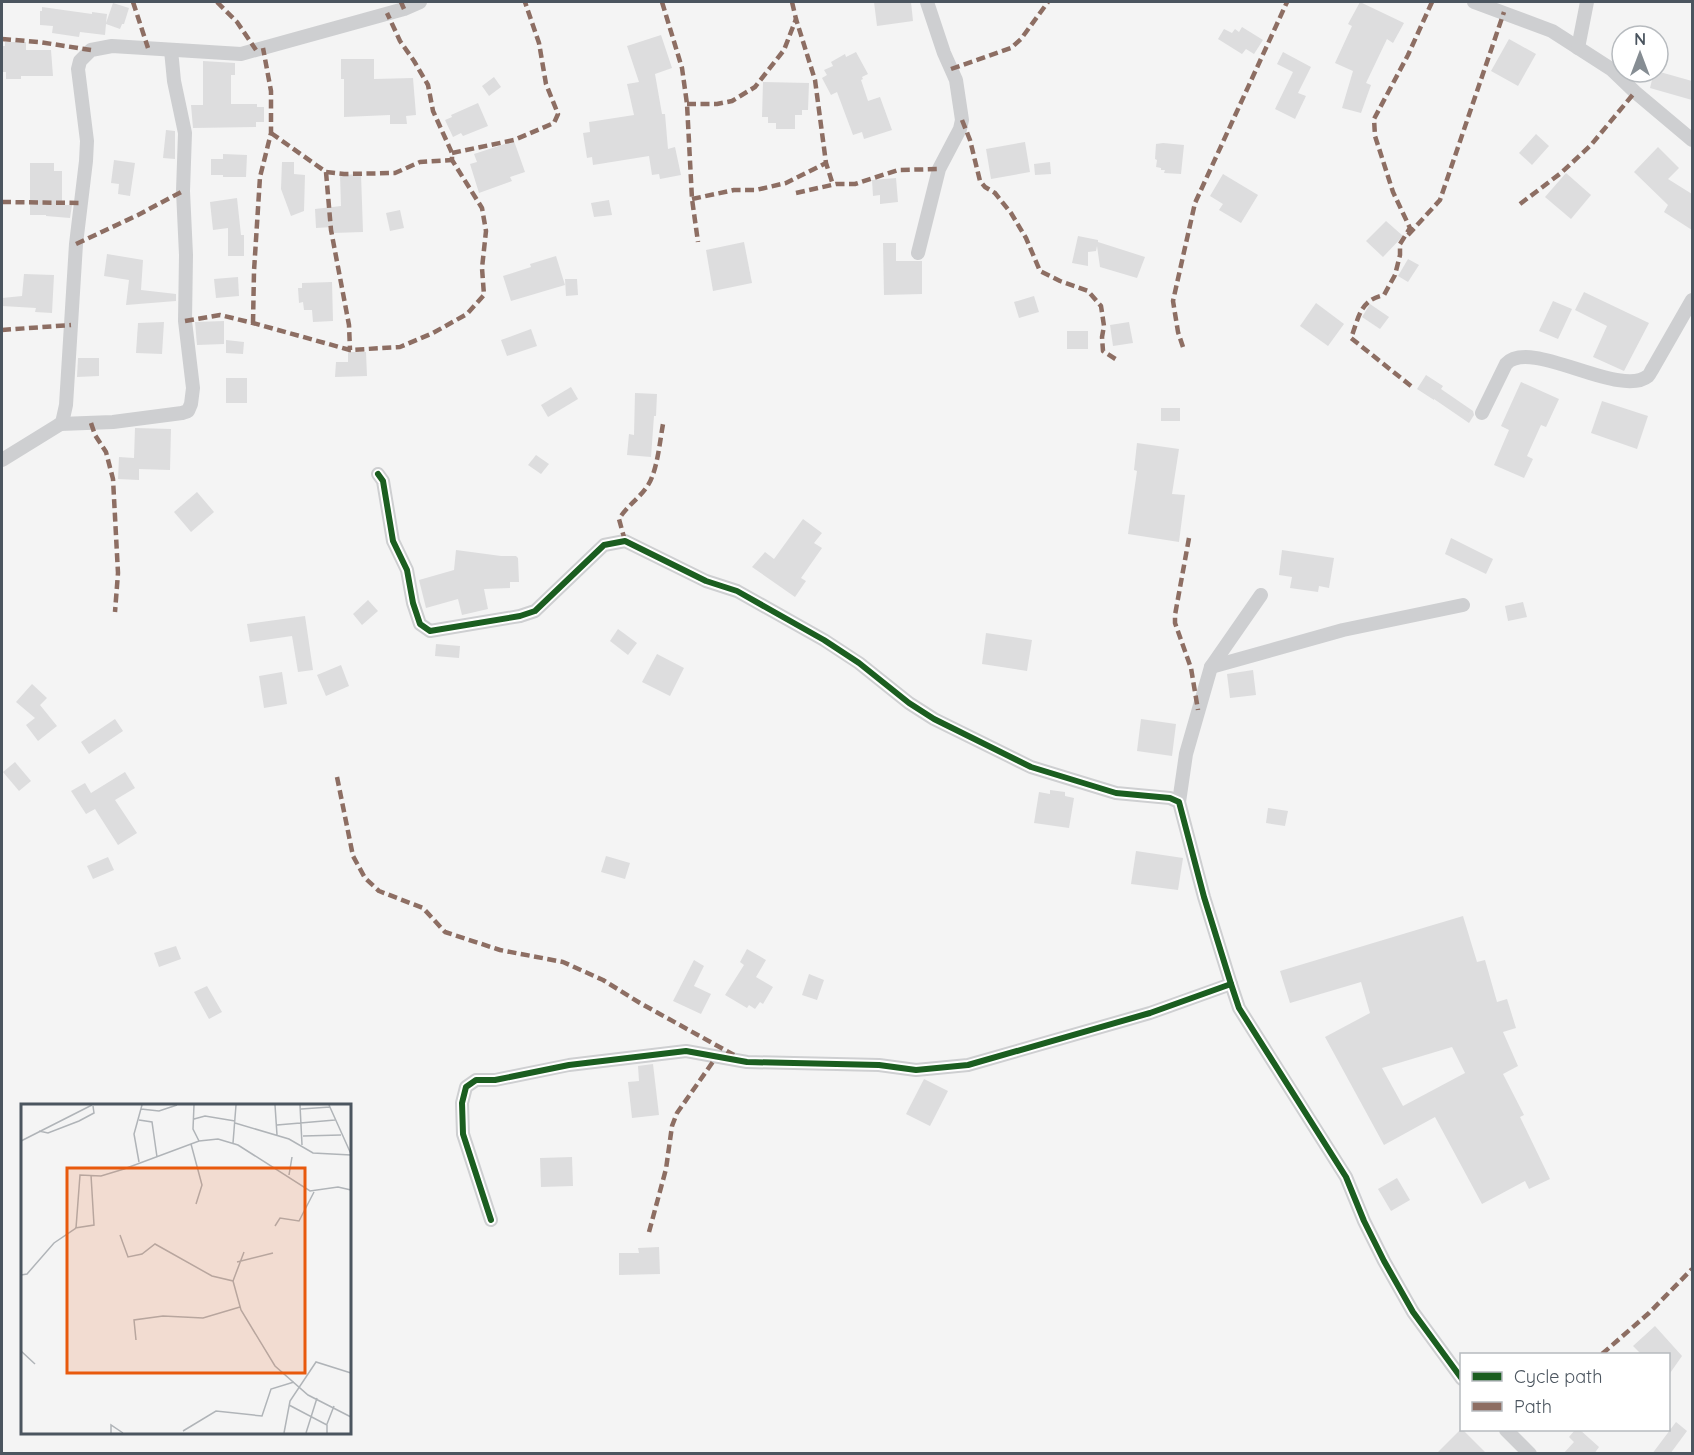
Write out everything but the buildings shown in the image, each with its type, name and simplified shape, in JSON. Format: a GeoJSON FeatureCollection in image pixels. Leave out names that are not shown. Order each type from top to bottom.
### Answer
{"type":"FeatureCollection","features":[{"type":"Feature","properties":{"kind":"street"},"geometry":{"type":"LineString","coordinates":[[2,460],[62,423],[66,405],[76,244],[87,141],[78,69],[80,62],[91,50],[112,46],[241,54],[404,9],[420,2]]}},
{"type":"Feature","properties":{"kind":"street"},"geometry":{"type":"LineString","coordinates":[[918,253],[939,169],[960,129],[962,120],[956,80],[944,53],[927,2]]}},
{"type":"Feature","properties":{"kind":"street"},"geometry":{"type":"LineString","coordinates":[[1474,2],[1552,31],[1611,69],[1692,140]]}},
{"type":"Feature","properties":{"kind":"street"},"geometry":{"type":"LineString","coordinates":[[1578,48],[1587,2]]}},
{"type":"Feature","properties":{"kind":"street"},"geometry":{"type":"LineString","coordinates":[[60,424],[113,422],[182,413],[188,411],[191,404],[193,388],[186,321],[183,191],[185,133],[174,81],[171,50]]}},
{"type":"Feature","properties":{"kind":"street"},"geometry":{"type":"LineString","coordinates":[[1482,413],[1506,364],[1510,359],[1516,357],[1537,358],[1625,381],[1647,377],[1692,300]]}},
{"type":"Feature","properties":{"kind":"street"},"geometry":{"type":"LineString","coordinates":[[378,474],[383,481],[393,541],[407,570],[420,624],[430,631],[511,618],[535,611],[604,544],[625,541],[706,581],[737,591],[842,651],[934,720],[1031,767],[1116,793],[1170,798],[1179,802]]}},
{"type":"Feature","properties":{"kind":"street"},"geometry":{"type":"LineString","coordinates":[[1261,595],[1211,667],[1186,754],[1179,802],[1204,897],[1239,1008],[1346,1177],[1384,1262],[1413,1312],[1460,1378]]}},
{"type":"Feature","properties":{"kind":"street"},"geometry":{"type":"LineString","coordinates":[[1211,667],[1343,630],[1464,605]]}},
{"type":"Feature","properties":{"kind":"street"},"geometry":{"type":"LineString","coordinates":[[491,1220],[463,1134],[462,1103],[466,1087],[476,1080],[495,1080],[569,1065],[686,1051],[747,1062],[879,1065],[916,1070],[968,1065],[1150,1013],[1231,984]]}},
{"type":"Feature","properties":{"kind":"street"},"geometry":{"type":"LineString","coordinates":[[1507,1431],[1530,1454]]}},
{"type":"Feature","properties":{"kind":"marked path"},"geometry":{"type":"LineString","coordinates":[[133,2],[148,48]]}},
{"type":"Feature","properties":{"kind":"marked path"},"geometry":{"type":"LineString","coordinates":[[217,2],[237,22],[256,50]]}},
{"type":"Feature","properties":{"kind":"marked path"},"geometry":{"type":"LineString","coordinates":[[401,2],[404,9]]}},
{"type":"Feature","properties":{"kind":"marked path"},"geometry":{"type":"LineString","coordinates":[[452,153],[514,140],[554,123],[558,114],[546,84],[539,43],[525,2]]}},
{"type":"Feature","properties":{"kind":"marked path"},"geometry":{"type":"LineString","coordinates":[[662,2],[682,68],[687,104],[692,199],[698,242]]}},
{"type":"Feature","properties":{"kind":"marked path"},"geometry":{"type":"LineString","coordinates":[[792,2],[815,80],[826,163],[833,185]]}},
{"type":"Feature","properties":{"kind":"marked path"},"geometry":{"type":"LineString","coordinates":[[951,69],[1011,48],[1021,39],[1048,2]]}},
{"type":"Feature","properties":{"kind":"marked path"},"geometry":{"type":"LineString","coordinates":[[1183,347],[1173,301],[1195,203],[1287,2]]}},
{"type":"Feature","properties":{"kind":"marked path"},"geometry":{"type":"LineString","coordinates":[[1411,386],[1351,338],[1365,305],[1376,297],[1384,295],[1395,275],[1400,244],[1410,228],[1393,192],[1375,136],[1374,119],[1408,55],[1432,2]]}},
{"type":"Feature","properties":{"kind":"marked path"},"geometry":{"type":"LineString","coordinates":[[1408,235],[1440,200],[1504,12]]}},
{"type":"Feature","properties":{"kind":"marked path"},"geometry":{"type":"LineString","coordinates":[[185,321],[220,315],[350,350],[400,347],[433,333],[467,314],[484,295],[482,268],[486,231],[482,208],[452,160],[452,153],[433,111],[428,85],[400,41],[387,13]]}},
{"type":"Feature","properties":{"kind":"marked path"},"geometry":{"type":"LineString","coordinates":[[687,104],[717,104],[732,101],[755,87],[784,50],[796,19]]}},
{"type":"Feature","properties":{"kind":"marked path"},"geometry":{"type":"LineString","coordinates":[[2,39],[91,50]]}},
{"type":"Feature","properties":{"kind":"marked path"},"geometry":{"type":"LineString","coordinates":[[253,323],[260,177],[271,133],[271,91],[263,48]]}},
{"type":"Feature","properties":{"kind":"marked path"},"geometry":{"type":"LineString","coordinates":[[1520,204],[1561,173],[1591,145],[1635,92]]}},
{"type":"Feature","properties":{"kind":"marked path"},"geometry":{"type":"LineString","coordinates":[[962,120],[970,140],[980,181],[995,193],[1011,213],[1026,238],[1040,271],[1088,291],[1101,306],[1104,326],[1103,351],[1117,360]]}},
{"type":"Feature","properties":{"kind":"marked path"},"geometry":{"type":"LineString","coordinates":[[271,133],[326,172],[395,173],[420,162],[452,160]]}},
{"type":"Feature","properties":{"kind":"marked path"},"geometry":{"type":"LineString","coordinates":[[692,199],[734,190],[756,190],[786,183],[826,163]]}},
{"type":"Feature","properties":{"kind":"marked path"},"geometry":{"type":"LineString","coordinates":[[796,193],[836,184],[855,184],[898,170],[939,169]]}},
{"type":"Feature","properties":{"kind":"marked path"},"geometry":{"type":"LineString","coordinates":[[326,172],[331,230],[349,325],[350,350]]}},
{"type":"Feature","properties":{"kind":"marked path"},"geometry":{"type":"LineString","coordinates":[[76,244],[183,191]]}},
{"type":"Feature","properties":{"kind":"marked path"},"geometry":{"type":"LineString","coordinates":[[2,202],[81,203]]}},
{"type":"Feature","properties":{"kind":"marked path"},"geometry":{"type":"LineString","coordinates":[[2,330],[71,325]]}},
{"type":"Feature","properties":{"kind":"marked path"},"geometry":{"type":"LineString","coordinates":[[91,423],[95,435],[106,452],[113,479],[118,573],[115,612]]}},
{"type":"Feature","properties":{"kind":"marked path"},"geometry":{"type":"LineString","coordinates":[[625,541],[619,519],[641,494],[652,477],[663,424]]}},
{"type":"Feature","properties":{"kind":"marked path"},"geometry":{"type":"LineString","coordinates":[[1189,538],[1175,623],[1191,668],[1198,710]]}},
{"type":"Feature","properties":{"kind":"marked path"},"geometry":{"type":"LineString","coordinates":[[337,777],[353,856],[365,878],[379,891],[423,908],[445,932],[500,950],[563,962],[603,980],[734,1055]]}},
{"type":"Feature","properties":{"kind":"marked path"},"geometry":{"type":"LineString","coordinates":[[649,1232],[666,1169],[672,1126],[677,1113],[717,1056]]}},
{"type":"Feature","properties":{"kind":"marked path"},"geometry":{"type":"LineString","coordinates":[[1603,1353],[1649,1313],[1692,1269]]}},
{"type":"Feature","properties":{"kind":"cycle path"},"geometry":{"type":"LineString","coordinates":[[378,474],[383,481],[393,541],[407,570],[413,603],[420,624],[430,631],[520,616],[535,611],[604,545],[625,541],[706,581],[737,591],[824,640],[934,719],[1031,767],[1116,793],[1170,798],[1179,802],[1204,897],[1239,1008],[1346,1177],[1364,1221],[1413,1312],[1460,1376]]}},
{"type":"Feature","properties":{"kind":"cycle path"},"geometry":{"type":"LineString","coordinates":[[491,1220],[463,1134],[462,1103],[466,1087],[476,1080],[495,1080],[569,1065],[686,1051],[747,1062],[879,1065],[916,1070],[968,1065],[1150,1013],[1231,984]]}}]}
